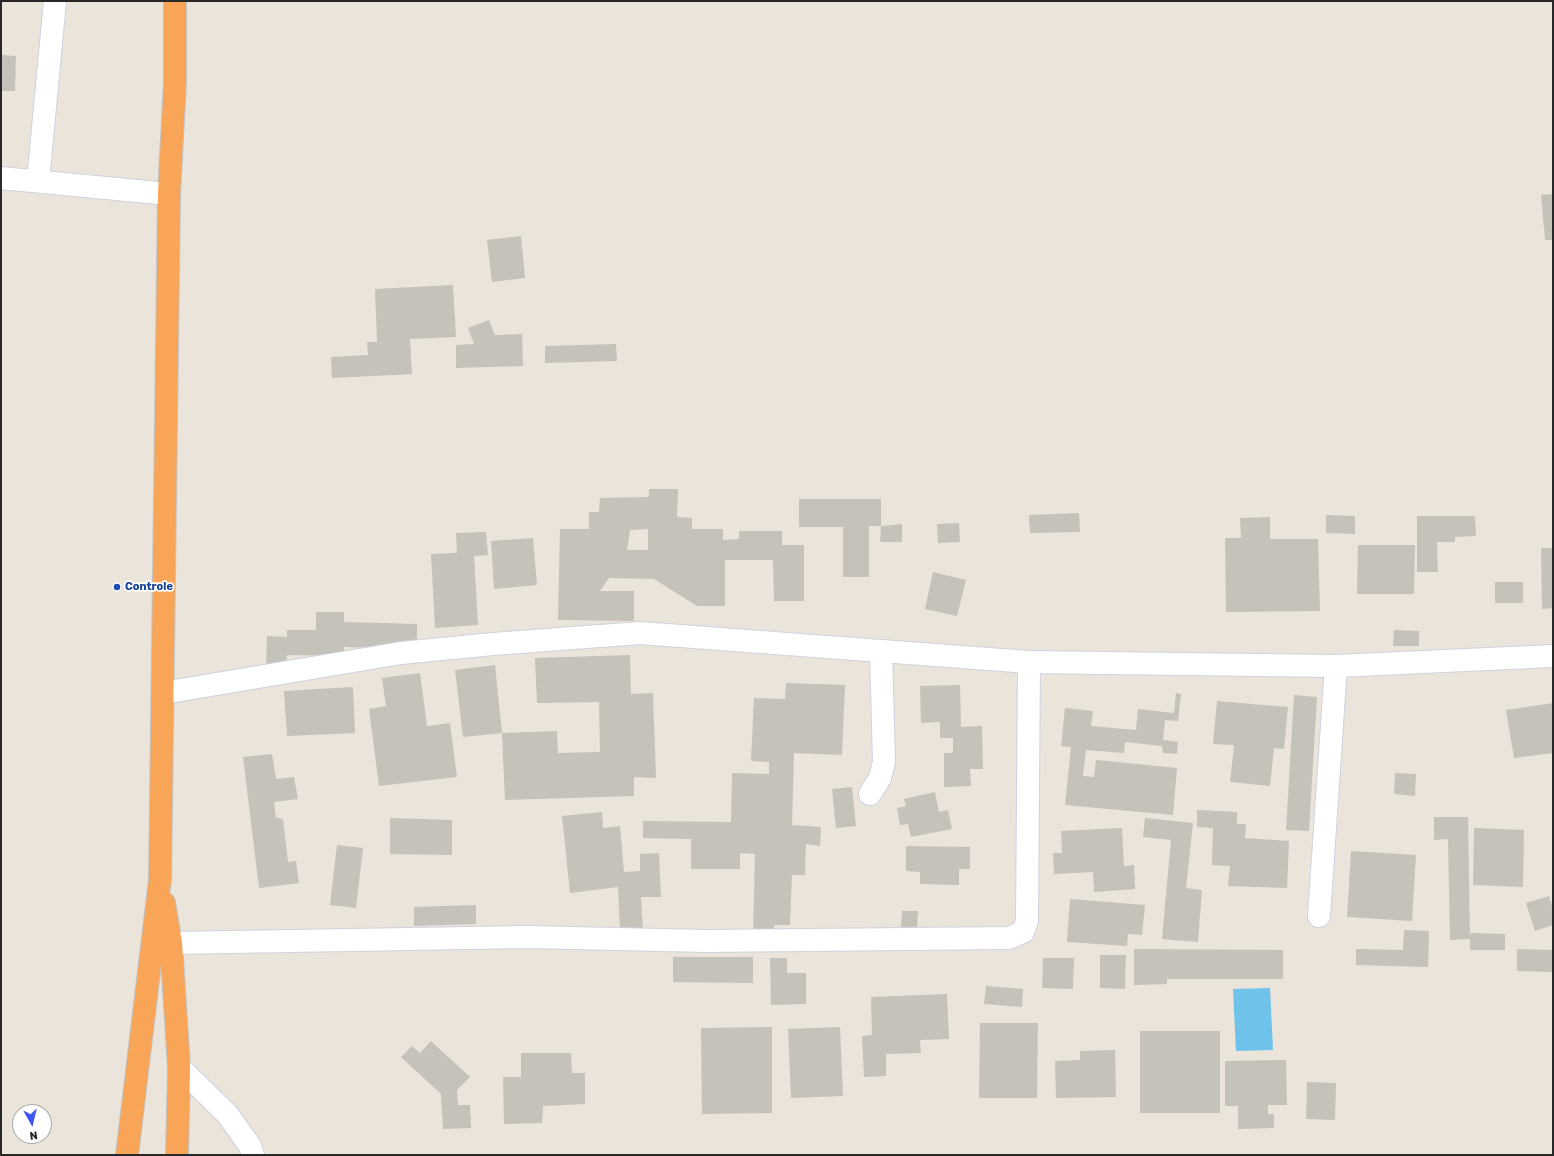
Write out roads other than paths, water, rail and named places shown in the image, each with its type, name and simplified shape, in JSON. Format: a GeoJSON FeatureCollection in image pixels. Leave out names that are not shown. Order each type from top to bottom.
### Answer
{"type":"FeatureCollection","features":[{"type":"Feature","properties":{"kind":"highway"},"geometry":{"type":"LineString","coordinates":[[127,1155],[160,880],[169,194],[175,82],[175,1]]}},
{"type":"Feature","properties":{"kind":"highway"},"geometry":{"type":"LineString","coordinates":[[160,880],[171,943],[179,1067],[177,1155]]}},
{"type":"Feature","properties":{"kind":"street"},"geometry":{"type":"LineString","coordinates":[[38,181],[56,1]]}},
{"type":"Feature","properties":{"kind":"street"},"geometry":{"type":"LineString","coordinates":[[1,178],[169,194]]}},
{"type":"Feature","properties":{"kind":"street"},"geometry":{"type":"LineString","coordinates":[[163,692],[401,653],[493,644],[640,633],[1029,662],[1336,666],[1553,656]]}},
{"type":"Feature","properties":{"kind":"street"},"geometry":{"type":"LineString","coordinates":[[870,794],[880,778],[884,762],[881,651]]}},
{"type":"Feature","properties":{"kind":"street"},"geometry":{"type":"LineString","coordinates":[[171,943],[528,937],[706,941],[1009,938],[1023,932],[1027,921],[1029,662]]}},
{"type":"Feature","properties":{"kind":"street"},"geometry":{"type":"LineString","coordinates":[[1318,916],[1336,666]]}},
{"type":"Feature","properties":{"kind":"street"},"geometry":{"type":"LineString","coordinates":[[179,1067],[228,1115],[250,1146],[253,1155]]}},
{"type":"Feature","properties":{"kind":"water"},"geometry":{"type":"Polygon","coordinates":[[[1270,988],[1273,1050],[1236,1051],[1233,989],[1270,988]]]}},
{"type":"Feature","properties":{"kind":"place","name":"Controle"},"geometry":{"type":"Point","coordinates":[117,587]}}]}
